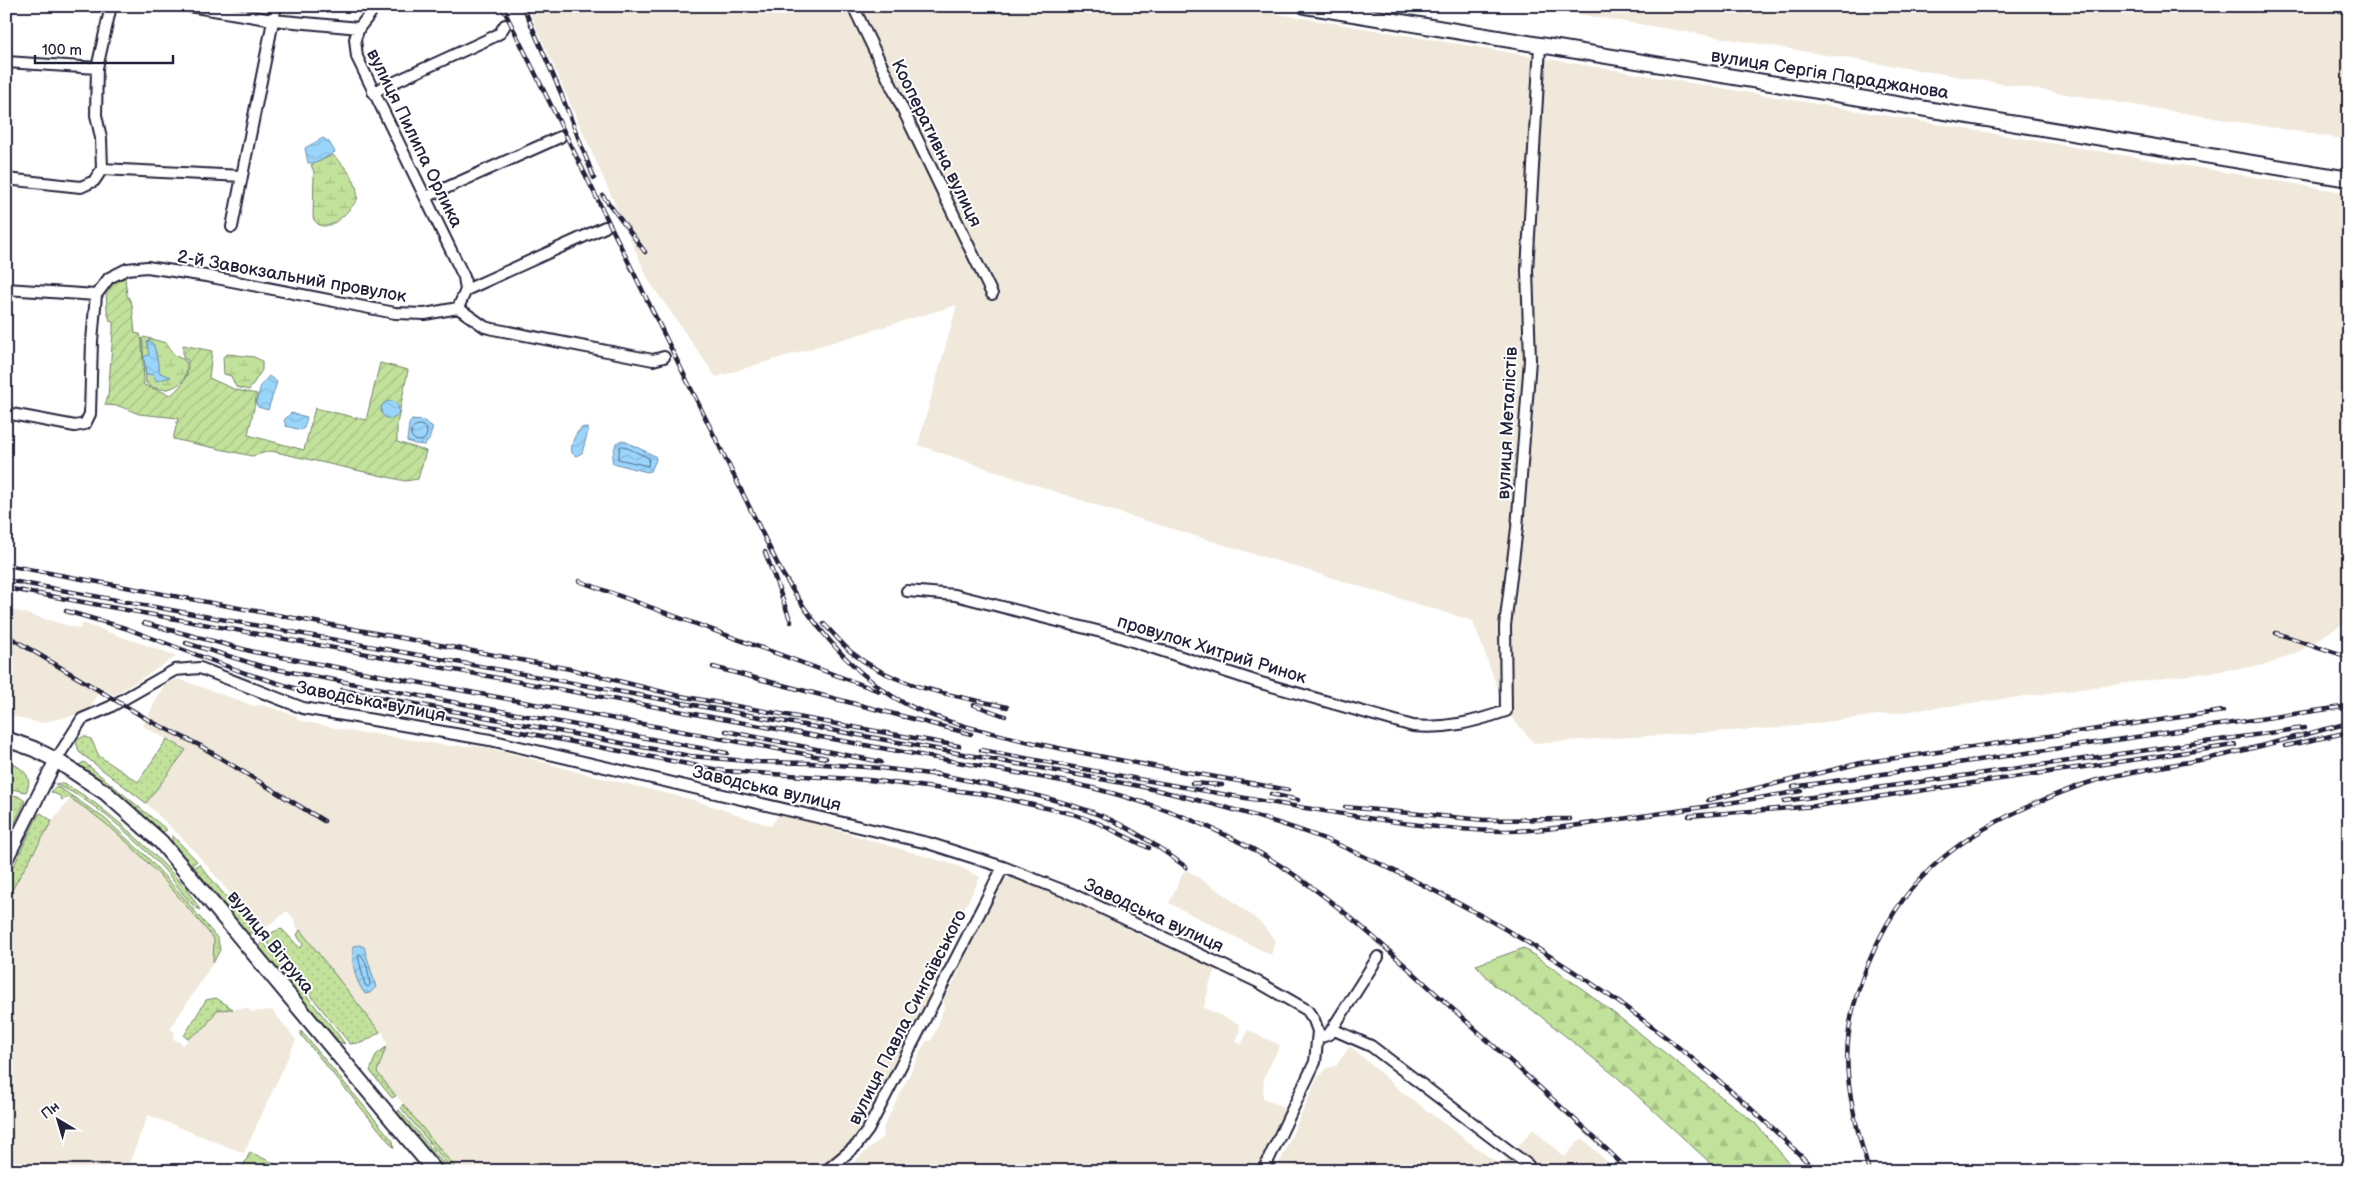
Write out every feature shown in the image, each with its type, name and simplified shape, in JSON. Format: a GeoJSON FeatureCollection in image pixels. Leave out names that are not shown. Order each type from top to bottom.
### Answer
{"type":"FeatureCollection","features":[{"type":"Feature","properties":{"kind":"main road","name":"вулиця Сергія Параджанова"},"geometry":{"type":"LineString","coordinates":[[1305,6],[2349,179]]}},
{"type":"Feature","properties":{"kind":"main road"},"geometry":{"type":"LineString","coordinates":[[6,739],[34,749],[53,764]]}},
{"type":"Feature","properties":{"kind":"main road"},"geometry":{"type":"LineString","coordinates":[[6,746],[53,764]]}},
{"type":"Feature","properties":{"kind":"main road","name":"вулиця Вітрука"},"geometry":{"type":"LineString","coordinates":[[53,764],[111,806],[163,854],[427,1171]]}},
{"type":"Feature","properties":{"kind":"main road","name":"вулиця Вітрука"},"geometry":{"type":"LineString","coordinates":[[53,764],[111,797],[161,842],[435,1171]]}},
{"type":"Feature","properties":{"kind":"street"},"geometry":{"type":"LineString","coordinates":[[6,179],[81,187],[94,181],[102,169],[101,138],[96,115],[97,68],[111,6]]}},
{"type":"Feature","properties":{"kind":"street","name":"вулиця Пилипа Орлика"},"geometry":{"type":"LineString","coordinates":[[189,6],[273,20],[359,28],[354,50],[457,261],[466,290]]}},
{"type":"Feature","properties":{"kind":"street"},"geometry":{"type":"LineString","coordinates":[[232,227],[276,6]]}},
{"type":"Feature","properties":{"kind":"street"},"geometry":{"type":"LineString","coordinates":[[359,28],[370,14],[371,6]]}},
{"type":"Feature","properties":{"kind":"street","name":"Кооперативна вулиця"},"geometry":{"type":"LineString","coordinates":[[853,6],[992,294]]}},
{"type":"Feature","properties":{"kind":"street"},"geometry":{"type":"LineString","coordinates":[[373,92],[491,38],[500,33],[505,24]]}},
{"type":"Feature","properties":{"kind":"street","name":"вулиця Металістів"},"geometry":{"type":"LineString","coordinates":[[1506,711],[1505,626],[1517,528],[1530,360],[1527,270],[1540,46]]}},
{"type":"Feature","properties":{"kind":"street"},"geometry":{"type":"LineString","coordinates":[[6,62],[97,68]]}},
{"type":"Feature","properties":{"kind":"street"},"geometry":{"type":"LineString","coordinates":[[426,197],[560,137]]}},
{"type":"Feature","properties":{"kind":"street"},"geometry":{"type":"LineString","coordinates":[[102,169],[242,176]]}},
{"type":"Feature","properties":{"kind":"street"},"geometry":{"type":"LineString","coordinates":[[605,227],[466,290],[458,308],[485,327],[493,329],[653,360],[664,357]]}},
{"type":"Feature","properties":{"kind":"street","name":"2-й Завокзальний провулок"},"geometry":{"type":"LineString","coordinates":[[96,295],[101,286],[117,273],[127,269],[147,267],[396,313],[424,314],[458,308]]}},
{"type":"Feature","properties":{"kind":"street"},"geometry":{"type":"LineString","coordinates":[[6,289],[96,295],[92,341],[90,414],[85,424],[76,426],[6,413]]}},
{"type":"Feature","properties":{"kind":"street","name":"провулок Хитрий Ринок"},"geometry":{"type":"LineString","coordinates":[[907,591],[955,595],[1117,636],[1261,683],[1413,726],[1439,728],[1483,719],[1506,711]]}},
{"type":"Feature","properties":{"kind":"street","name":"Заводська вулиця"},"geometry":{"type":"LineString","coordinates":[[53,764],[82,719],[110,707],[175,670],[200,668],[303,708],[500,742],[928,843],[1003,867],[1072,894],[1258,982],[1307,1010],[1314,1020],[1319,1038]]}},
{"type":"Feature","properties":{"kind":"street"},"geometry":{"type":"LineString","coordinates":[[6,860],[53,764]]}},
{"type":"Feature","properties":{"kind":"street","name":"вулиця Павла Сингаївського"},"geometry":{"type":"LineString","coordinates":[[826,1171],[856,1146],[868,1130],[1003,867]]}},
{"type":"Feature","properties":{"kind":"street"},"geometry":{"type":"LineString","coordinates":[[1263,1171],[1315,1062],[1319,1038],[1329,1034],[1378,957]]}},
{"type":"Feature","properties":{"kind":"street"},"geometry":{"type":"LineString","coordinates":[[1332,1029],[1371,1046],[1528,1165]]}},
{"type":"Feature","properties":{"kind":"shaded area"},"geometry":{"type":"Polygon","coordinates":[[[527,6],[1231,6],[2349,193],[2349,620],[2300,651],[2266,665],[1778,728],[1534,743],[1506,711],[1473,621],[1107,509],[918,445],[957,305],[716,377],[649,281],[527,6]]]}},
{"type":"Feature","properties":{"kind":"shaded area"},"geometry":{"type":"Polygon","coordinates":[[[1529,6],[2349,6],[2349,140],[1808,52],[1529,6]]]}},
{"type":"Feature","properties":{"kind":"shaded area"},"geometry":{"type":"Polygon","coordinates":[[[6,608],[80,629],[82,624],[85,624],[177,656],[115,695],[100,688],[90,709],[84,713],[41,723],[6,715],[6,608]]]}},
{"type":"Feature","properties":{"kind":"shaded area"},"geometry":{"type":"Polygon","coordinates":[[[179,679],[254,706],[263,705],[297,716],[297,720],[364,734],[368,733],[451,746],[477,746],[514,754],[581,773],[694,800],[771,826],[781,812],[837,824],[836,830],[958,866],[980,877],[940,958],[930,970],[926,981],[930,993],[927,1002],[872,1109],[851,1141],[818,1171],[458,1171],[377,1072],[387,1044],[383,1032],[380,1032],[369,1020],[295,925],[294,919],[287,911],[263,930],[260,929],[191,847],[146,803],[186,750],[143,726],[165,683],[179,679]]]}},
{"type":"Feature","properties":{"kind":"shaded area"},"geometry":{"type":"Polygon","coordinates":[[[71,798],[107,823],[131,846],[172,888],[214,939],[213,963],[170,1029],[175,1032],[172,1038],[184,1045],[190,1037],[205,1027],[217,1010],[247,1008],[251,1012],[272,1010],[296,1040],[244,1153],[148,1115],[126,1171],[6,1171],[6,900],[52,821],[71,798]]]}},
{"type":"Feature","properties":{"kind":"shaded area"},"geometry":{"type":"Polygon","coordinates":[[[1185,869],[1224,894],[1261,923],[1275,941],[1271,955],[1169,903],[1185,869]]]}},
{"type":"Feature","properties":{"kind":"shaded area"},"geometry":{"type":"Polygon","coordinates":[[[1010,877],[1119,921],[1118,924],[1154,942],[1157,937],[1217,966],[1209,985],[1204,1008],[1239,1024],[1240,1030],[1236,1042],[1242,1044],[1248,1030],[1280,1045],[1264,1077],[1263,1098],[1286,1109],[1256,1171],[843,1171],[884,1136],[883,1128],[926,1041],[931,1041],[939,1024],[938,1022],[945,1006],[943,1001],[959,972],[958,968],[1004,880],[1010,877]]]}},
{"type":"Feature","properties":{"kind":"shaded area"},"geometry":{"type":"Polygon","coordinates":[[[1350,1046],[1402,1092],[1501,1166],[1533,1129],[1564,1157],[1582,1138],[1617,1171],[1276,1171],[1317,1079],[1326,1068],[1336,1066],[1350,1046]]]}},
{"type":"Feature","properties":{"kind":"green space"},"geometry":{"type":"Polygon","coordinates":[[[333,155],[354,181],[357,200],[343,216],[330,225],[324,226],[318,224],[313,218],[314,172],[311,165],[333,155]]]}},
{"type":"Feature","properties":{"kind":"green space"},"geometry":{"type":"Polygon","coordinates":[[[125,278],[127,295],[132,304],[135,333],[140,334],[142,341],[144,385],[171,395],[182,383],[186,375],[188,360],[183,358],[183,345],[212,351],[209,378],[236,390],[257,394],[248,435],[304,450],[315,408],[366,420],[380,363],[408,370],[397,424],[397,442],[426,451],[418,479],[405,481],[271,451],[252,456],[173,439],[178,418],[139,414],[119,406],[105,405],[108,396],[113,332],[113,322],[110,321],[107,310],[106,291],[117,280],[125,278]]]}},
{"type":"Feature","properties":{"kind":"green space"},"geometry":{"type":"Polygon","coordinates":[[[144,337],[166,343],[174,355],[186,361],[185,377],[175,387],[160,389],[146,383],[142,339],[144,337]]]}},
{"type":"Feature","properties":{"kind":"green space"},"geometry":{"type":"Polygon","coordinates":[[[228,354],[254,357],[262,361],[262,370],[249,390],[236,387],[231,376],[224,374],[223,357],[228,354]]]}},
{"type":"Feature","properties":{"kind":"green space"},"geometry":{"type":"Polygon","coordinates":[[[84,736],[91,739],[99,756],[138,782],[167,739],[186,750],[146,803],[79,752],[76,741],[84,736]]]}},
{"type":"Feature","properties":{"kind":"green space"},"geometry":{"type":"Polygon","coordinates":[[[6,760],[25,772],[29,781],[26,792],[6,788],[6,760]]]}},
{"type":"Feature","properties":{"kind":"green space"},"geometry":{"type":"Polygon","coordinates":[[[84,762],[167,830],[163,832],[159,830],[79,765],[84,762]]]}},
{"type":"Feature","properties":{"kind":"green space"},"geometry":{"type":"Polygon","coordinates":[[[61,783],[76,790],[95,803],[137,839],[177,878],[200,910],[192,904],[167,873],[143,848],[115,822],[85,800],[55,784],[61,783]]]}},
{"type":"Feature","properties":{"kind":"green space"},"geometry":{"type":"Polygon","coordinates":[[[55,787],[60,788],[104,818],[146,856],[178,891],[218,939],[220,950],[213,963],[214,939],[164,880],[110,827],[68,797],[62,800],[60,796],[51,792],[55,787]]]}},
{"type":"Feature","properties":{"kind":"green space"},"geometry":{"type":"Polygon","coordinates":[[[6,794],[18,796],[25,801],[6,842],[6,794]]]}},
{"type":"Feature","properties":{"kind":"green space"},"geometry":{"type":"Polygon","coordinates":[[[41,813],[52,821],[6,900],[6,882],[38,815],[41,813]]]}},
{"type":"Feature","properties":{"kind":"green space"},"geometry":{"type":"Polygon","coordinates":[[[172,835],[197,861],[192,865],[172,843],[172,835]]]}},
{"type":"Feature","properties":{"kind":"green space"},"geometry":{"type":"Polygon","coordinates":[[[199,864],[256,933],[247,933],[194,867],[199,864]]]}},
{"type":"Feature","properties":{"kind":"green space"},"geometry":{"type":"Polygon","coordinates":[[[282,929],[300,948],[303,945],[297,935],[300,930],[380,1032],[364,1042],[350,1044],[265,939],[273,932],[282,929]]]}},
{"type":"Feature","properties":{"kind":"green space"},"geometry":{"type":"Polygon","coordinates":[[[262,941],[345,1044],[336,1041],[261,950],[260,945],[262,941]]]}},
{"type":"Feature","properties":{"kind":"green space"},"geometry":{"type":"Polygon","coordinates":[[[1524,948],[1588,993],[1755,1123],[1796,1171],[1716,1171],[1707,1160],[1618,1078],[1539,1015],[1495,986],[1476,965],[1524,948]]]}},
{"type":"Feature","properties":{"kind":"green space"},"geometry":{"type":"Polygon","coordinates":[[[216,998],[233,1009],[217,1010],[205,1027],[188,1039],[184,1036],[206,1000],[216,998]]]}},
{"type":"Feature","properties":{"kind":"green space"},"geometry":{"type":"Polygon","coordinates":[[[301,1031],[393,1141],[394,1148],[301,1035],[301,1031]]]}},
{"type":"Feature","properties":{"kind":"green space"},"geometry":{"type":"Polygon","coordinates":[[[386,1047],[377,1072],[396,1096],[392,1098],[370,1071],[376,1055],[386,1047]]]}},
{"type":"Feature","properties":{"kind":"green space"},"geometry":{"type":"Polygon","coordinates":[[[403,1104],[458,1171],[453,1171],[401,1108],[403,1104]]]}},
{"type":"Feature","properties":{"kind":"green space"},"geometry":{"type":"Polygon","coordinates":[[[399,1110],[450,1171],[443,1171],[397,1115],[399,1110]]]}},
{"type":"Feature","properties":{"kind":"green space"},"geometry":{"type":"Polygon","coordinates":[[[250,1152],[290,1171],[241,1171],[250,1152]]]}},
{"type":"Feature","properties":{"kind":"water"},"geometry":{"type":"Polygon","coordinates":[[[323,138],[329,142],[335,152],[316,163],[308,163],[305,148],[323,138]]]}},
{"type":"Feature","properties":{"kind":"water"},"geometry":{"type":"Polygon","coordinates":[[[149,340],[154,345],[160,373],[171,377],[156,381],[153,374],[146,375],[144,357],[149,354],[147,342],[149,340]]]}},
{"type":"Feature","properties":{"kind":"water"},"geometry":{"type":"Polygon","coordinates":[[[269,376],[277,382],[268,410],[258,407],[256,403],[261,385],[269,376]]]}},
{"type":"Feature","properties":{"kind":"water"},"geometry":{"type":"Polygon","coordinates":[[[390,401],[396,404],[399,410],[396,416],[390,419],[384,416],[381,410],[384,404],[390,401]]]}},
{"type":"Feature","properties":{"kind":"water"},"geometry":{"type":"Polygon","coordinates":[[[291,413],[307,417],[304,428],[301,430],[286,426],[284,420],[291,413]]]}},
{"type":"Feature","properties":{"kind":"water"},"geometry":{"type":"Polygon","coordinates":[[[412,420],[424,421],[433,427],[429,440],[425,445],[407,441],[409,424],[412,420]]]}},
{"type":"Feature","properties":{"kind":"water"},"geometry":{"type":"Polygon","coordinates":[[[583,427],[587,428],[588,431],[582,453],[576,456],[572,453],[572,443],[575,435],[583,427]]]}},
{"type":"Feature","properties":{"kind":"water"},"geometry":{"type":"Polygon","coordinates":[[[622,440],[655,456],[656,460],[651,471],[647,472],[613,463],[612,459],[616,443],[622,440]]]}},
{"type":"Feature","properties":{"kind":"water"},"geometry":{"type":"Polygon","coordinates":[[[359,945],[364,947],[376,987],[370,993],[365,994],[356,977],[353,965],[353,946],[359,945]]]}},
{"type":"Feature","properties":{"kind":"railway"},"geometry":{"type":"LineString","coordinates":[[502,6],[782,573],[817,625],[844,656],[875,684],[892,696],[921,711],[952,722],[1017,739],[1084,753],[1288,790]]}},
{"type":"Feature","properties":{"kind":"railway"},"geometry":{"type":"LineString","coordinates":[[523,6],[560,91],[594,178]]}},
{"type":"Feature","properties":{"kind":"railway"},"geometry":{"type":"LineString","coordinates":[[603,196],[645,252]]}},
{"type":"Feature","properties":{"kind":"railway"},"geometry":{"type":"LineString","coordinates":[[765,552],[791,622]]}},
{"type":"Feature","properties":{"kind":"railway"},"geometry":{"type":"LineString","coordinates":[[6,565],[570,669],[675,695],[959,746]]}},
{"type":"Feature","properties":{"kind":"railway"},"geometry":{"type":"LineString","coordinates":[[6,580],[1139,786],[1277,823],[1334,843],[1419,883],[1474,911],[1579,975],[1630,1010],[1726,1086],[1816,1171]]}},
{"type":"Feature","properties":{"kind":"railway"},"geometry":{"type":"LineString","coordinates":[[579,581],[879,691]]}},
{"type":"Feature","properties":{"kind":"railway"},"geometry":{"type":"LineString","coordinates":[[6,588],[1067,782],[1161,808],[1206,826],[1251,848],[1309,885],[1389,951],[1629,1171]]}},
{"type":"Feature","properties":{"kind":"railway"},"geometry":{"type":"LineString","coordinates":[[66,611],[125,628],[245,673],[297,689],[724,771],[869,780],[984,794],[1073,814],[1098,823],[1149,848]]}},
{"type":"Feature","properties":{"kind":"railway"},"geometry":{"type":"LineString","coordinates":[[144,623],[254,652],[826,758]]}},
{"type":"Feature","properties":{"kind":"railway"},"geometry":{"type":"LineString","coordinates":[[824,624],[851,652],[887,674],[945,694],[1007,707]]}},
{"type":"Feature","properties":{"kind":"railway"},"geometry":{"type":"LineString","coordinates":[[2276,633],[2349,657]]}},
{"type":"Feature","properties":{"kind":"railway"},"geometry":{"type":"LineString","coordinates":[[6,635],[152,722],[199,745],[324,821]]}},
{"type":"Feature","properties":{"kind":"railway"},"geometry":{"type":"LineString","coordinates":[[186,643],[264,667],[727,753]]}},
{"type":"Feature","properties":{"kind":"railway"},"geometry":{"type":"LineString","coordinates":[[713,667],[971,734]]}},
{"type":"Feature","properties":{"kind":"railway"},"geometry":{"type":"LineString","coordinates":[[342,690],[690,756],[758,762],[809,763],[880,768],[938,775]]}},
{"type":"Feature","properties":{"kind":"railway"},"geometry":{"type":"LineString","coordinates":[[974,705],[1005,716]]}},
{"type":"Feature","properties":{"kind":"railway"},"geometry":{"type":"LineString","coordinates":[[1793,787],[2349,706]]}},
{"type":"Feature","properties":{"kind":"railway"},"geometry":{"type":"LineString","coordinates":[[1708,800],[1861,763],[2223,711]]}},
{"type":"Feature","properties":{"kind":"railway"},"geometry":{"type":"LineString","coordinates":[[1869,1171],[1853,1111],[1849,1084],[1847,1059],[1854,1007],[1862,979],[1888,922],[1904,898],[1941,859],[1985,828],[2052,796],[2085,784],[2131,772],[2220,756],[2349,723]]}},
{"type":"Feature","properties":{"kind":"railway"},"geometry":{"type":"LineString","coordinates":[[1784,801],[2304,728]]}},
{"type":"Feature","properties":{"kind":"railway"},"geometry":{"type":"LineString","coordinates":[[726,731],[881,762]]}},
{"type":"Feature","properties":{"kind":"railway"},"geometry":{"type":"LineString","coordinates":[[2285,746],[2349,732]]}},
{"type":"Feature","properties":{"kind":"railway"},"geometry":{"type":"LineString","coordinates":[[1689,816],[1815,806],[2235,745]]}},
{"type":"Feature","properties":{"kind":"railway"},"geometry":{"type":"LineString","coordinates":[[981,750],[1319,810],[1398,822],[1477,830],[1519,831],[1566,827],[1801,791]]}},
{"type":"Feature","properties":{"kind":"railway"},"geometry":{"type":"LineString","coordinates":[[932,773],[1062,802],[1102,816],[1135,832],[1186,867]]}},
{"type":"Feature","properties":{"kind":"railway"},"geometry":{"type":"LineString","coordinates":[[1192,783],[1222,785]]}},
{"type":"Feature","properties":{"kind":"railway"},"geometry":{"type":"LineString","coordinates":[[1271,794],[1298,800]]}},
{"type":"Feature","properties":{"kind":"railway"},"geometry":{"type":"LineString","coordinates":[[1345,807],[1484,820],[1570,819]]}}]}
